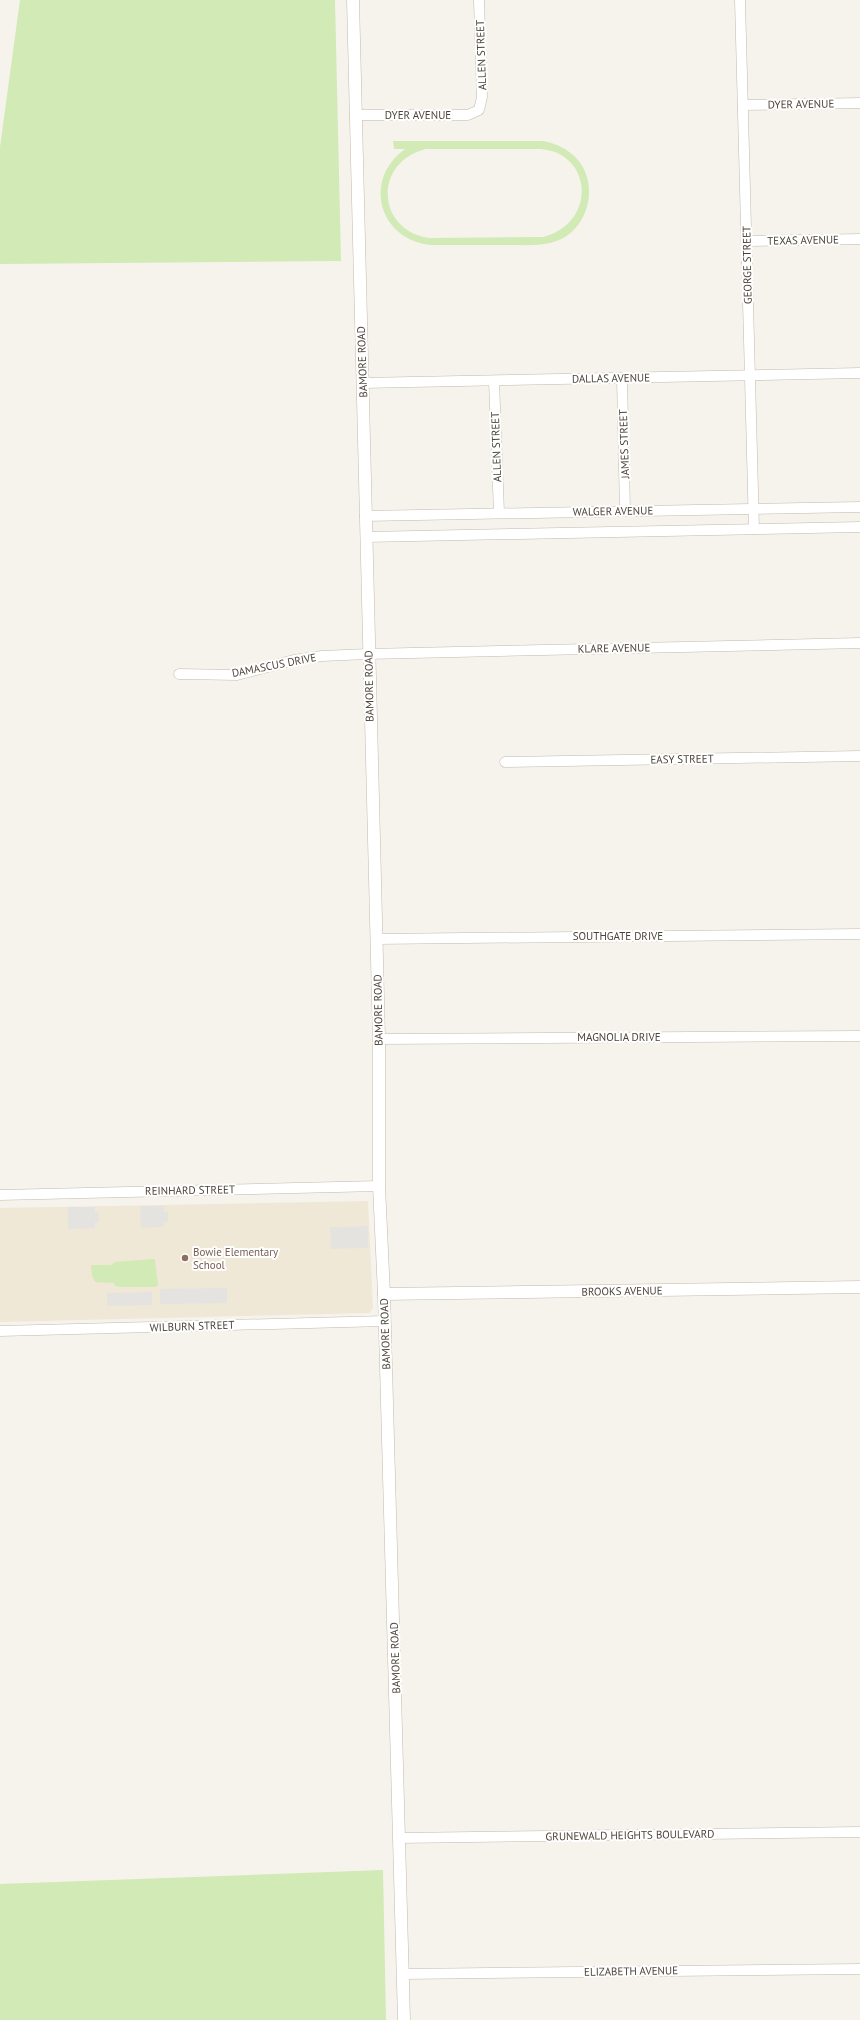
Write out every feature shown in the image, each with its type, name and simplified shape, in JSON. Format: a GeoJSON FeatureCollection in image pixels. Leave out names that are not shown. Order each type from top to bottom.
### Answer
{"type":"FeatureCollection","features":[{"type":"Feature","properties":{"kind":"street","name":"BAMORE ROAD"},"geometry":{"type":"LineString","coordinates":[[353,0],[376,939],[379,1186],[385,1321],[404,2020]]}},
{"type":"Feature","properties":{"kind":"street","name":"ALLEN STREET"},"geometry":{"type":"LineString","coordinates":[[479,0],[482,97],[479,110]]}},
{"type":"Feature","properties":{"kind":"street","name":"GEORGE STREET"},"geometry":{"type":"LineString","coordinates":[[740,0],[754,529]]}},
{"type":"Feature","properties":{"kind":"street","name":"DYER AVENUE"},"geometry":{"type":"LineString","coordinates":[[743,105],[860,103]]}},
{"type":"Feature","properties":{"kind":"street","name":"DYER AVENUE"},"geometry":{"type":"LineString","coordinates":[[355,115],[468,115],[479,110]]}},
{"type":"Feature","properties":{"kind":"street","name":"TEXAS AVENUE"},"geometry":{"type":"LineString","coordinates":[[747,241],[860,239]]}},
{"type":"Feature","properties":{"kind":"street","name":"DALLAS AVENUE"},"geometry":{"type":"LineString","coordinates":[[362,383],[860,373]]}},
{"type":"Feature","properties":{"kind":"street","name":"JAMES STREET"},"geometry":{"type":"LineString","coordinates":[[622,378],[626,511]]}},
{"type":"Feature","properties":{"kind":"street","name":"ALLEN STREET"},"geometry":{"type":"LineString","coordinates":[[494,380],[499,513]]}},
{"type":"Feature","properties":{"kind":"street","name":"WALGER AVENUE"},"geometry":{"type":"LineString","coordinates":[[365,516],[860,507]]}},
{"type":"Feature","properties":{"kind":"street","name":"WALGER AVENUE"},"geometry":{"type":"LineString","coordinates":[[366,537],[860,527]]}},
{"type":"Feature","properties":{"kind":"street","name":"KLARE AVENUE"},"geometry":{"type":"LineString","coordinates":[[368,654],[860,643]]}},
{"type":"Feature","properties":{"kind":"street","name":"DAMASCUS DRIVE"},"geometry":{"type":"LineString","coordinates":[[179,674],[237,675],[294,660],[322,656],[368,654]]}},
{"type":"Feature","properties":{"kind":"street","name":"EASY STREET"},"geometry":{"type":"LineString","coordinates":[[505,762],[860,756]]}},
{"type":"Feature","properties":{"kind":"street","name":"SOUTHGATE DRIVE"},"geometry":{"type":"LineString","coordinates":[[376,939],[860,934]]}},
{"type":"Feature","properties":{"kind":"street","name":"MAGNOLIA DRIVE"},"geometry":{"type":"LineString","coordinates":[[378,1039],[860,1036]]}},
{"type":"Feature","properties":{"kind":"street","name":"REINHARD STREET"},"geometry":{"type":"LineString","coordinates":[[0,1194],[379,1186]]}},
{"type":"Feature","properties":{"kind":"street","name":"BROOKS AVENUE"},"geometry":{"type":"LineString","coordinates":[[384,1294],[860,1287]]}},
{"type":"Feature","properties":{"kind":"street","name":"WILBURN STREET"},"geometry":{"type":"LineString","coordinates":[[0,1331],[385,1321]]}},
{"type":"Feature","properties":{"kind":"street","name":"GRUNEWALD HEIGHTS BOULEVARD"},"geometry":{"type":"LineString","coordinates":[[399,1838],[860,1832]]}},
{"type":"Feature","properties":{"kind":"street","name":"ELIZABETH AVENUE"},"geometry":{"type":"LineString","coordinates":[[403,1974],[860,1969]]}},
{"type":"Feature","properties":{"kind":"shaded area","name":"Bowie Elementary School"},"geometry":{"type":"Polygon","coordinates":[[[368,1201],[373,1308],[369,1313],[0,1322],[0,1208],[368,1201]]]}},
{"type":"Feature","properties":{"kind":"shaded area"},"geometry":{"type":"Polygon","coordinates":[[[140,1206],[164,1206],[164,1212],[168,1212],[168,1222],[164,1222],[164,1227],[141,1228],[140,1206]]]}},
{"type":"Feature","properties":{"kind":"shaded area"},"geometry":{"type":"Polygon","coordinates":[[[68,1207],[95,1207],[95,1212],[99,1212],[99,1222],[95,1222],[95,1228],[68,1229],[68,1207]]]}},
{"type":"Feature","properties":{"kind":"shaded area"},"geometry":{"type":"Polygon","coordinates":[[[368,1226],[368,1248],[331,1249],[330,1227],[368,1226]]]}},
{"type":"Feature","properties":{"kind":"shaded area"},"geometry":{"type":"Polygon","coordinates":[[[227,1288],[227,1303],[160,1304],[160,1289],[227,1288]]]}},
{"type":"Feature","properties":{"kind":"shaded area"},"geometry":{"type":"Polygon","coordinates":[[[152,1292],[152,1305],[107,1306],[107,1293],[152,1292]]]}},
{"type":"Feature","properties":{"kind":"green space"},"geometry":{"type":"Polygon","coordinates":[[[20,0],[335,0],[341,261],[0,264],[0,147],[20,0]]]}},
{"type":"Feature","properties":{"kind":"green space"},"geometry":{"type":"Polygon","coordinates":[[[393,141],[543,141],[557,145],[576,157],[584,170],[589,188],[589,198],[586,209],[577,227],[569,234],[560,240],[545,244],[431,245],[413,241],[399,232],[389,221],[382,207],[381,192],[384,176],[392,162],[405,149],[394,149],[393,141]],[[426,149],[409,156],[397,167],[390,181],[388,195],[391,210],[399,223],[411,232],[429,238],[543,237],[560,230],[572,218],[580,205],[582,190],[579,176],[571,163],[558,154],[541,149],[426,149]]]}},
{"type":"Feature","properties":{"kind":"green space"},"geometry":{"type":"Polygon","coordinates":[[[155,1260],[158,1285],[155,1287],[120,1287],[115,1286],[114,1283],[95,1282],[92,1276],[91,1265],[111,1265],[115,1262],[155,1260]]]}},
{"type":"Feature","properties":{"kind":"green space"},"geometry":{"type":"Polygon","coordinates":[[[383,1870],[386,2020],[0,2020],[0,1884],[383,1870]]]}},
{"type":"Feature","properties":{"kind":"place","name":"Bowie Elementary School"},"geometry":{"type":"Point","coordinates":[185,1258]}}]}
